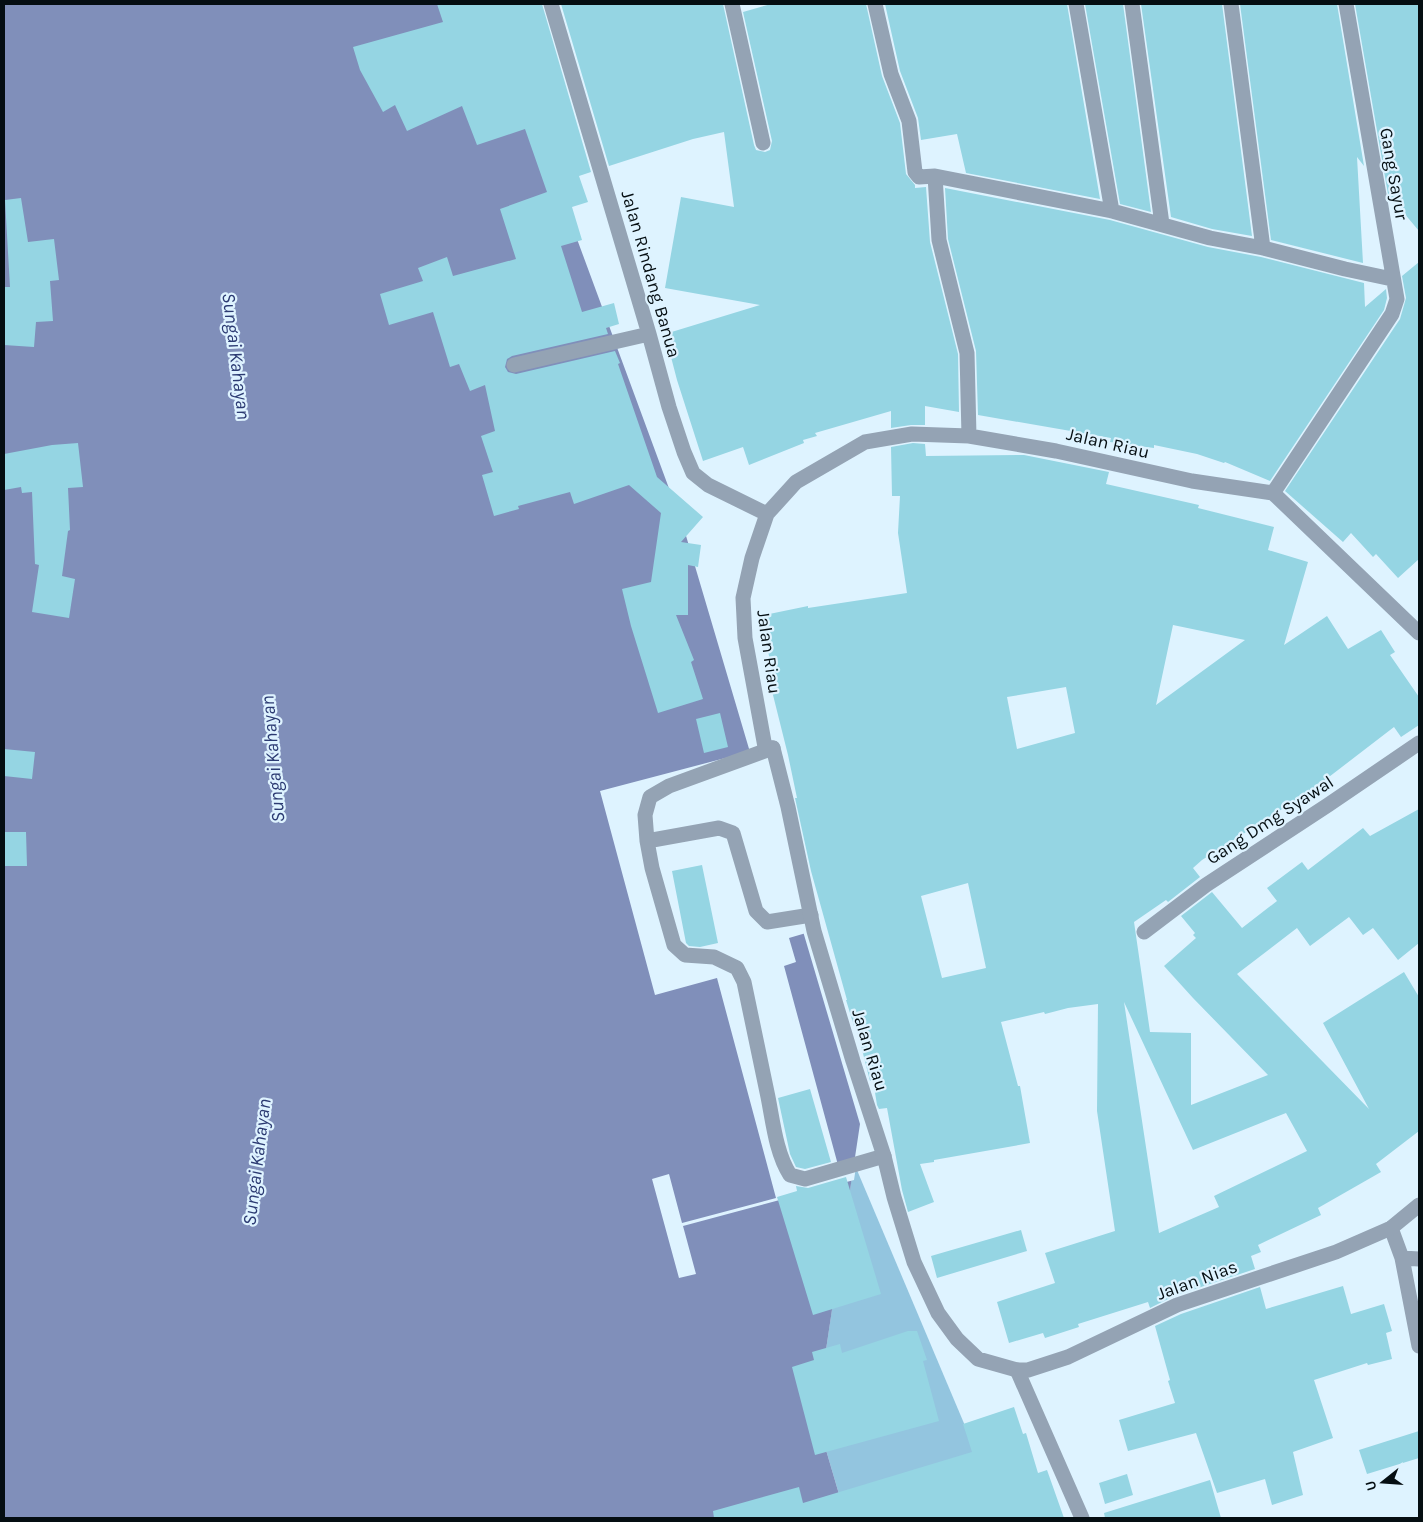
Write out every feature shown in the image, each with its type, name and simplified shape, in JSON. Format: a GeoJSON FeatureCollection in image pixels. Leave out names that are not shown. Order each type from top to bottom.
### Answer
{"type":"FeatureCollection","features":[{"type":"Feature","properties":{"kind":"street","name":"Jalan Rindang Banua"},"geometry":{"type":"LineString","coordinates":[[552,4],[649,334],[668,407],[693,473],[708,485],[767,514]]}},
{"type":"Feature","properties":{"kind":"street"},"geometry":{"type":"LineString","coordinates":[[732,4],[763,143]]}},
{"type":"Feature","properties":{"kind":"street"},"geometry":{"type":"LineString","coordinates":[[875,4],[891,74],[909,121],[915,172],[919,177],[935,176],[1112,211],[1210,238],[1264,248],[1392,279]]}},
{"type":"Feature","properties":{"kind":"street"},"geometry":{"type":"LineString","coordinates":[[1076,4],[1112,211]]}},
{"type":"Feature","properties":{"kind":"street"},"geometry":{"type":"LineString","coordinates":[[1132,4],[1162,224]]}},
{"type":"Feature","properties":{"kind":"street"},"geometry":{"type":"LineString","coordinates":[[1231,4],[1264,248]]}},
{"type":"Feature","properties":{"kind":"street","name":"Gang Sayur"},"geometry":{"type":"LineString","coordinates":[[1273,493],[1392,314],[1396,299],[1346,4]]}},
{"type":"Feature","properties":{"kind":"street"},"geometry":{"type":"LineString","coordinates":[[935,176],[939,240],[967,354],[969,436]]}},
{"type":"Feature","properties":{"kind":"street"},"geometry":{"type":"LineString","coordinates":[[514,365],[649,334]]}},
{"type":"Feature","properties":{"kind":"street","name":"Jalan Riau"},"geometry":{"type":"LineString","coordinates":[[1017,1370],[978,1359],[957,1339],[938,1312],[914,1262],[894,1197],[884,1156],[814,931],[788,807],[773,748],[765,747],[745,638],[743,598],[752,558],[767,514],[796,482],[865,442],[912,434],[969,436],[1056,450],[1192,481],[1273,493]]}},
{"type":"Feature","properties":{"kind":"street"},"geometry":{"type":"LineString","coordinates":[[1273,493],[1419,633]]}},
{"type":"Feature","properties":{"kind":"street","name":"Gang Dmg Syawal"},"geometry":{"type":"LineString","coordinates":[[1144,932],[1206,885],[1419,743]]}},
{"type":"Feature","properties":{"kind":"street"},"geometry":{"type":"LineString","coordinates":[[773,748],[669,786],[650,797],[645,815],[652,868],[674,945],[685,955],[714,957],[736,968],[744,982],[775,1131],[790,1175],[805,1179],[884,1156]]}},
{"type":"Feature","properties":{"kind":"street"},"geometry":{"type":"LineString","coordinates":[[647,841],[719,828],[733,833],[756,911],[766,922],[812,915]]}},
{"type":"Feature","properties":{"kind":"street","name":"Jalan Nias"},"geometry":{"type":"LineString","coordinates":[[1017,1370],[1028,1370],[1068,1357],[1177,1305],[1336,1252],[1391,1228],[1419,1205]]}},
{"type":"Feature","properties":{"kind":"street"},"geometry":{"type":"LineString","coordinates":[[1391,1228],[1402,1258],[1419,1346]]}},
{"type":"Feature","properties":{"kind":"street"},"geometry":{"type":"LineString","coordinates":[[1402,1258],[1419,1259]]}},
{"type":"Feature","properties":{"kind":"street"},"geometry":{"type":"LineString","coordinates":[[1017,1370],[1082,1518]]}},
{"type":"Feature","properties":{"kind":"shaded area"},"geometry":{"type":"Polygon","coordinates":[[[854,1163],[1004,1518],[846,1518],[816,1416],[854,1163]]]}},
{"type":"Feature","properties":{"kind":"water","name":"Sungai Kahayan"},"geometry":{"type":"Polygon","coordinates":[[[4,4],[484,4],[515,71],[684,529],[860,1124],[816,1416],[846,1518],[4,1518],[4,4]]]}},
{"type":"Feature","properties":{"kind":"pier"},"geometry":{"type":"Polygon","coordinates":[[[752,751],[806,933],[789,938],[796,962],[784,966],[838,1165],[857,1160],[854,1180],[683,1226],[696,1274],[679,1278],[652,1179],[669,1174],[682,1223],[776,1198],[717,978],[655,995],[600,791],[752,751]]]}},
{"type":"Feature","properties":{"kind":"building"},"geometry":{"type":"Polygon","coordinates":[[[437,4],[542,4],[591,172],[579,176],[588,202],[572,207],[582,240],[561,246],[582,312],[614,303],[619,324],[606,328],[608,334],[512,356],[507,359],[505,367],[508,372],[516,374],[615,351],[657,477],[703,517],[681,542],[701,545],[698,567],[688,565],[688,615],[676,615],[694,660],[691,662],[703,699],[658,713],[631,626],[622,589],[651,582],[661,513],[629,485],[574,504],[570,492],[518,506],[519,509],[494,516],[482,475],[493,472],[481,436],[495,431],[485,385],[470,391],[459,364],[450,367],[433,312],[389,325],[380,294],[423,281],[418,268],[447,257],[453,276],[516,259],[500,209],[547,192],[525,129],[477,145],[462,106],[407,131],[395,105],[383,112],[360,70],[353,47],[443,22],[437,4]]]}},
{"type":"Feature","properties":{"kind":"building"},"geometry":{"type":"Polygon","coordinates":[[[561,4],[723,4],[754,145],[756,150],[765,152],[770,150],[772,141],[743,12],[771,4],[866,4],[882,76],[900,123],[906,174],[915,185],[915,188],[926,187],[930,242],[958,354],[959,412],[925,406],[925,425],[891,428],[891,411],[815,433],[817,436],[803,440],[804,443],[749,465],[743,447],[703,461],[677,380],[665,334],[760,305],[665,288],[681,197],[734,207],[724,132],[693,139],[609,166],[561,4]]]}},
{"type":"Feature","properties":{"kind":"building"},"geometry":{"type":"Polygon","coordinates":[[[885,4],[1067,4],[1100,199],[966,173],[957,134],[921,140],[918,118],[900,71],[885,4]]]}},
{"type":"Feature","properties":{"kind":"building"},"geometry":{"type":"Polygon","coordinates":[[[1085,4],[1123,4],[1151,212],[1120,204],[1085,4]]]}},
{"type":"Feature","properties":{"kind":"building"},"geometry":{"type":"Polygon","coordinates":[[[1141,4],[1222,4],[1252,236],[1212,229],[1171,217],[1141,4]]]}},
{"type":"Feature","properties":{"kind":"building"},"geometry":{"type":"Polygon","coordinates":[[[1240,4],[1337,4],[1364,166],[1357,157],[1363,263],[1271,240],[1240,4]]]}},
{"type":"Feature","properties":{"kind":"building"},"geometry":{"type":"Polygon","coordinates":[[[1355,4],[1419,4],[1419,231],[1388,194],[1355,4]]]}},
{"type":"Feature","properties":{"kind":"building"},"geometry":{"type":"Polygon","coordinates":[[[945,188],[1110,220],[1208,247],[1261,257],[1364,283],[1365,307],[1386,289],[1387,298],[1384,310],[1270,481],[1225,462],[1197,454],[1154,445],[1154,448],[1110,442],[1111,438],[978,415],[976,351],[948,239],[945,188]]]}},
{"type":"Feature","properties":{"kind":"building"},"geometry":{"type":"Polygon","coordinates":[[[21,198],[28,242],[54,239],[59,280],[50,281],[53,321],[36,322],[34,347],[4,345],[4,287],[10,287],[5,200],[21,198]]]}},
{"type":"Feature","properties":{"kind":"building"},"geometry":{"type":"Polygon","coordinates":[[[1419,262],[1419,559],[1398,578],[1376,554],[1373,557],[1351,533],[1343,542],[1285,491],[1400,319],[1406,298],[1402,276],[1419,262]]]}},
{"type":"Feature","properties":{"kind":"building"},"geometry":{"type":"Polygon","coordinates":[[[78,443],[83,487],[68,488],[70,530],[68,531],[62,576],[75,579],[69,618],[32,612],[39,565],[35,564],[32,492],[22,493],[21,487],[4,490],[4,454],[52,445],[78,443]]]}},
{"type":"Feature","properties":{"kind":"building"},"geometry":{"type":"Polygon","coordinates":[[[913,443],[925,444],[926,456],[1024,455],[1109,472],[1106,484],[1199,505],[1198,508],[1274,527],[1268,550],[1308,562],[1284,645],[1327,616],[1348,649],[1381,630],[1395,652],[1390,655],[1419,697],[1419,725],[1401,737],[1394,727],[1312,790],[1202,860],[1193,868],[1200,877],[1168,902],[1166,900],[1134,922],[1150,1032],[1191,1033],[1191,1105],[1268,1075],[1164,966],[1196,938],[1193,935],[1195,933],[1181,916],[1212,892],[1242,928],[1277,901],[1267,888],[1302,862],[1308,870],[1363,828],[1370,836],[1419,809],[1419,943],[1398,960],[1373,928],[1363,935],[1349,917],[1310,946],[1297,928],[1237,974],[1369,1109],[1323,1023],[1404,972],[1419,997],[1419,1131],[1376,1164],[1381,1172],[1318,1208],[1321,1215],[1258,1245],[1261,1252],[1251,1256],[1255,1269],[1174,1296],[1150,1308],[1148,1302],[1078,1324],[1079,1327],[1045,1338],[1043,1333],[1009,1343],[997,1302],[1055,1283],[1045,1253],[1115,1231],[1097,1111],[1098,1004],[1068,1008],[1045,1014],[1044,1012],[1001,1022],[1018,1086],[1020,1086],[1030,1143],[920,1164],[934,1202],[908,1212],[902,1190],[887,1108],[879,1109],[877,1105],[873,1080],[870,1081],[811,871],[788,755],[769,679],[774,678],[760,616],[808,606],[808,608],[907,593],[898,533],[900,496],[892,496],[891,447],[913,443]],[[1173,625],[1156,705],[1245,640],[1173,625]],[[1066,687],[1007,697],[1017,749],[1075,733],[1066,687]],[[968,883],[921,896],[942,978],[986,968],[968,883]],[[1124,1002],[1159,1233],[1219,1207],[1214,1196],[1307,1151],[1286,1113],[1193,1150],[1124,1002]]]}},
{"type":"Feature","properties":{"kind":"building"},"geometry":{"type":"Polygon","coordinates":[[[720,713],[728,747],[704,753],[696,719],[720,713]]]}},
{"type":"Feature","properties":{"kind":"building"},"geometry":{"type":"Polygon","coordinates":[[[4,749],[35,752],[32,779],[4,776],[4,749]]]}},
{"type":"Feature","properties":{"kind":"building"},"geometry":{"type":"Polygon","coordinates":[[[4,832],[26,832],[27,866],[4,866],[4,832]]]}},
{"type":"Feature","properties":{"kind":"building"},"geometry":{"type":"Polygon","coordinates":[[[702,865],[718,943],[700,947],[689,946],[686,943],[672,871],[702,865]]]}},
{"type":"Feature","properties":{"kind":"building"},"geometry":{"type":"Polygon","coordinates":[[[810,1089],[831,1162],[805,1169],[796,1167],[790,1154],[778,1098],[810,1089]]]}},
{"type":"Feature","properties":{"kind":"building"},"geometry":{"type":"Polygon","coordinates":[[[846,1177],[881,1294],[813,1315],[777,1197],[797,1191],[796,1186],[808,1188],[846,1177]]]}},
{"type":"Feature","properties":{"kind":"building"},"geometry":{"type":"Polygon","coordinates":[[[1021,1230],[1027,1251],[937,1278],[931,1256],[1021,1230]]]}},
{"type":"Feature","properties":{"kind":"building"},"geometry":{"type":"Polygon","coordinates":[[[1343,1286],[1351,1314],[1384,1304],[1392,1331],[1386,1333],[1392,1359],[1368,1365],[1367,1363],[1314,1380],[1333,1438],[1293,1452],[1303,1495],[1272,1505],[1265,1479],[1217,1493],[1196,1433],[1128,1451],[1119,1420],[1175,1403],[1155,1326],[1181,1314],[1260,1287],[1266,1309],[1343,1286]]]}},
{"type":"Feature","properties":{"kind":"building"},"geometry":{"type":"Polygon","coordinates":[[[908,1331],[917,1331],[927,1360],[923,1361],[939,1421],[815,1455],[792,1367],[814,1360],[812,1352],[840,1344],[842,1353],[908,1331]]]}},
{"type":"Feature","properties":{"kind":"building"},"geometry":{"type":"Polygon","coordinates":[[[1014,1407],[1023,1434],[1026,1433],[1038,1473],[1047,1470],[1064,1518],[714,1518],[713,1511],[799,1487],[803,1503],[972,1452],[963,1424],[1014,1407]]]}},
{"type":"Feature","properties":{"kind":"building"},"geometry":{"type":"Polygon","coordinates":[[[1419,1431],[1419,1458],[1367,1474],[1359,1450],[1419,1431]]]}},
{"type":"Feature","properties":{"kind":"building"},"geometry":{"type":"Polygon","coordinates":[[[1127,1474],[1133,1495],[1105,1504],[1099,1483],[1127,1474]]]}},
{"type":"Feature","properties":{"kind":"building"},"geometry":{"type":"Polygon","coordinates":[[[1210,1480],[1221,1518],[1105,1518],[1104,1513],[1210,1480]]]}}]}
